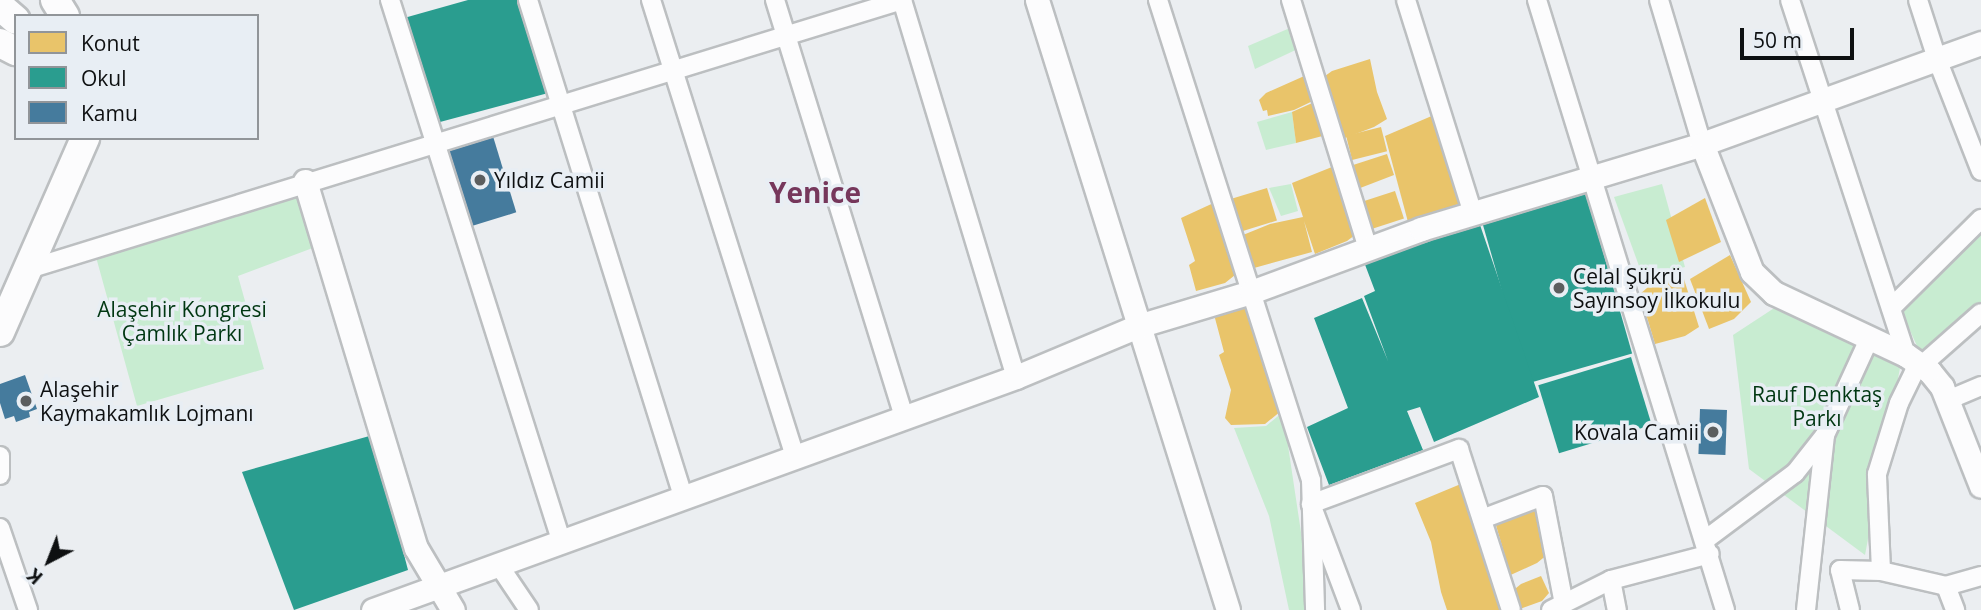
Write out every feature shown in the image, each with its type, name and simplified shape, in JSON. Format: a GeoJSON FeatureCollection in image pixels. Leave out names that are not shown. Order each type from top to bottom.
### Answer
{"type":"FeatureCollection","features":[{"type":"Feature","properties":{"kind":"main road"},"geometry":{"type":"LineString","coordinates":[[0,289],[71,140]]}},
{"type":"Feature","properties":{"kind":"main road"},"geometry":{"type":"LineString","coordinates":[[0,332],[84,140]]}},
{"type":"Feature","properties":{"kind":"street"},"geometry":{"type":"LineString","coordinates":[[390,0],[561,540]]}},
{"type":"Feature","properties":{"kind":"street"},"geometry":{"type":"LineString","coordinates":[[528,0],[683,496]]}},
{"type":"Feature","properties":{"kind":"street"},"geometry":{"type":"LineString","coordinates":[[651,0],[795,457]]}},
{"type":"Feature","properties":{"kind":"street"},"geometry":{"type":"LineString","coordinates":[[775,0],[905,417]]}},
{"type":"Feature","properties":{"kind":"street"},"geometry":{"type":"LineString","coordinates":[[29,269],[305,181],[902,0],[1016,377]]}},
{"type":"Feature","properties":{"kind":"street"},"geometry":{"type":"LineString","coordinates":[[1037,0],[1228,610]]}},
{"type":"Feature","properties":{"kind":"street"},"geometry":{"type":"LineString","coordinates":[[1158,0],[1311,480],[1315,610]]}},
{"type":"Feature","properties":{"kind":"street"},"geometry":{"type":"LineString","coordinates":[[1291,0],[1367,246]]}},
{"type":"Feature","properties":{"kind":"street"},"geometry":{"type":"LineString","coordinates":[[1406,0],[1473,214]]}},
{"type":"Feature","properties":{"kind":"street"},"geometry":{"type":"LineString","coordinates":[[1537,0],[1708,547],[1725,610]]}},
{"type":"Feature","properties":{"kind":"street"},"geometry":{"type":"LineString","coordinates":[[1659,0],[1702,144],[1752,272],[1774,293],[1915,361],[1942,387],[1980,479]]}},
{"type":"Feature","properties":{"kind":"street"},"geometry":{"type":"LineString","coordinates":[[1790,0],[1891,308],[1915,361],[1914,372],[1899,403],[1877,474],[1881,570]]}},
{"type":"Feature","properties":{"kind":"street"},"geometry":{"type":"LineString","coordinates":[[1918,0],[1937,60],[1981,172]]}},
{"type":"Feature","properties":{"kind":"street"},"geometry":{"type":"LineString","coordinates":[[373,610],[1016,377],[1138,326],[1251,292],[1367,246],[1702,144],[1822,103],[1981,43]]}},
{"type":"Feature","properties":{"kind":"street"},"geometry":{"type":"LineString","coordinates":[[305,181],[416,548],[453,610]]}},
{"type":"Feature","properties":{"kind":"street"},"geometry":{"type":"LineString","coordinates":[[1891,308],[1981,219]]}},
{"type":"Feature","properties":{"kind":"street"},"geometry":{"type":"LineString","coordinates":[[1915,361],[1981,313]]}},
{"type":"Feature","properties":{"kind":"street"},"geometry":{"type":"LineString","coordinates":[[1482,519],[1543,496],[1558,607],[1611,580],[1708,547],[1795,473],[1825,435],[1870,337]]}},
{"type":"Feature","properties":{"kind":"street"},"geometry":{"type":"LineString","coordinates":[[1948,400],[1981,386]]}},
{"type":"Feature","properties":{"kind":"street"},"geometry":{"type":"LineString","coordinates":[[1806,610],[1825,435]]}},
{"type":"Feature","properties":{"kind":"street"},"geometry":{"type":"LineString","coordinates":[[1311,504],[1460,449],[1511,610]]}},
{"type":"Feature","properties":{"kind":"street"},"geometry":{"type":"LineString","coordinates":[[0,456],[0,475]]}},
{"type":"Feature","properties":{"kind":"street"},"geometry":{"type":"LineString","coordinates":[[1311,504],[1351,610]]}},
{"type":"Feature","properties":{"kind":"street"},"geometry":{"type":"LineString","coordinates":[[0,528],[28,610]]}},
{"type":"Feature","properties":{"kind":"street"},"geometry":{"type":"LineString","coordinates":[[498,564],[529,610]]}},
{"type":"Feature","properties":{"kind":"street"},"geometry":{"type":"LineString","coordinates":[[1850,610],[1840,570],[1881,570],[1946,586],[1981,576]]}},
{"type":"Feature","properties":{"kind":"street"},"geometry":{"type":"LineString","coordinates":[[1611,580],[1617,610]]}},
{"type":"Feature","properties":{"kind":"street"},"geometry":{"type":"LineString","coordinates":[[1946,586],[1955,610]]}},
{"type":"Feature","properties":{"kind":"green space"},"geometry":{"type":"Polygon","coordinates":[[[1297,25],[1302,47],[1255,69],[1248,46],[1297,25]]]}},
{"type":"Feature","properties":{"kind":"green space"},"geometry":{"type":"Polygon","coordinates":[[[1292,112],[1296,143],[1266,150],[1257,122],[1292,112]]]}},
{"type":"Feature","properties":{"kind":"green space"},"geometry":{"type":"Polygon","coordinates":[[[1291,184],[1298,211],[1281,216],[1269,188],[1291,184]]]}},
{"type":"Feature","properties":{"kind":"green space"},"geometry":{"type":"Polygon","coordinates":[[[1662,184],[1685,267],[1643,277],[1614,197],[1662,184]]]}},
{"type":"Feature","properties":{"kind":"green space","name":"Alaşehir Kongresi Çamlık Parkı"},"geometry":{"type":"Polygon","coordinates":[[[300,188],[318,246],[238,276],[264,369],[137,406],[96,257],[300,188]]]}},
{"type":"Feature","properties":{"kind":"green space","name":"Rauf Denktaş Parkı"},"geometry":{"type":"Polygon","coordinates":[[[1981,233],[1981,304],[1924,351],[1917,346],[1902,313],[1981,233]]]}},
{"type":"Feature","properties":{"kind":"green space","name":"Rauf Denktaş Parkı"},"geometry":{"type":"Polygon","coordinates":[[[1788,299],[1900,368],[1865,555],[1749,469],[1733,335],[1788,299]]]}},
{"type":"Feature","properties":{"kind":"green space"},"geometry":{"type":"Polygon","coordinates":[[[1283,412],[1308,579],[1307,610],[1289,610],[1269,516],[1234,428],[1266,426],[1283,412]]]}},
{"type":"Feature","properties":{"kind":"building: Konut"},"geometry":{"type":"Polygon","coordinates":[[[1370,59],[1377,92],[1387,119],[1337,141],[1318,81],[1332,71],[1370,59]]]}},
{"type":"Feature","properties":{"kind":"building: Konut"},"geometry":{"type":"Polygon","coordinates":[[[1311,73],[1319,98],[1294,110],[1268,116],[1267,110],[1263,111],[1259,100],[1266,93],[1311,73]]]}},
{"type":"Feature","properties":{"kind":"building: Konut"},"geometry":{"type":"Polygon","coordinates":[[[1319,100],[1330,134],[1296,143],[1292,112],[1319,100]]]}},
{"type":"Feature","properties":{"kind":"building: Konut"},"geometry":{"type":"Polygon","coordinates":[[[1434,115],[1461,202],[1449,210],[1408,222],[1385,136],[1434,115]]]}},
{"type":"Feature","properties":{"kind":"building: Konut"},"geometry":{"type":"Polygon","coordinates":[[[1381,127],[1387,151],[1352,160],[1346,136],[1381,127]]]}},
{"type":"Feature","properties":{"kind":"building: Konut"},"geometry":{"type":"Polygon","coordinates":[[[1387,154],[1394,175],[1355,190],[1350,166],[1387,154]]]}},
{"type":"Feature","properties":{"kind":"building: Konut"},"geometry":{"type":"Polygon","coordinates":[[[1337,165],[1359,232],[1347,241],[1315,254],[1304,221],[1312,252],[1254,268],[1243,235],[1270,224],[1303,217],[1292,183],[1337,165]]]}},
{"type":"Feature","properties":{"kind":"building: Konut"},"geometry":{"type":"Polygon","coordinates":[[[1267,188],[1277,221],[1235,233],[1225,201],[1267,188]]]}},
{"type":"Feature","properties":{"kind":"building: Konut"},"geometry":{"type":"Polygon","coordinates":[[[1395,191],[1404,219],[1368,230],[1359,203],[1395,191]]]}},
{"type":"Feature","properties":{"kind":"building: Konut"},"geometry":{"type":"Polygon","coordinates":[[[1705,198],[1721,242],[1679,262],[1666,220],[1705,198]]]}},
{"type":"Feature","properties":{"kind":"building: Konut"},"geometry":{"type":"Polygon","coordinates":[[[1220,200],[1240,271],[1225,283],[1196,291],[1189,265],[1195,261],[1181,218],[1220,200]]]}},
{"type":"Feature","properties":{"kind":"building: Konut"},"geometry":{"type":"Polygon","coordinates":[[[1730,255],[1751,302],[1734,319],[1709,329],[1690,279],[1730,255]]]}},
{"type":"Feature","properties":{"kind":"building: Konut"},"geometry":{"type":"Polygon","coordinates":[[[1683,276],[1699,327],[1685,336],[1655,344],[1640,294],[1654,282],[1683,276]]]}},
{"type":"Feature","properties":{"kind":"building: Konut"},"geometry":{"type":"Polygon","coordinates":[[[1249,295],[1281,411],[1265,424],[1231,425],[1225,418],[1231,390],[1219,355],[1224,352],[1212,307],[1249,295]]]}},
{"type":"Feature","properties":{"kind":"building: Konut"},"geometry":{"type":"Polygon","coordinates":[[[1468,481],[1509,610],[1447,610],[1441,592],[1431,542],[1415,503],[1468,481]]]}},
{"type":"Feature","properties":{"kind":"building: Konut"},"geometry":{"type":"Polygon","coordinates":[[[1538,505],[1548,554],[1537,563],[1504,578],[1497,561],[1505,556],[1495,522],[1538,505]]]}},
{"type":"Feature","properties":{"kind":"building: Konut"},"geometry":{"type":"Polygon","coordinates":[[[1541,576],[1549,593],[1542,601],[1517,610],[1510,593],[1521,584],[1541,576]]]}},
{"type":"Feature","properties":{"kind":"building: Okul"},"geometry":{"type":"Polygon","coordinates":[[[468,0],[524,0],[552,92],[440,122],[404,18],[468,0]]]}},
{"type":"Feature","properties":{"kind":"building: Okul","name":"Celal Şükrü Sayınsoy İlkokulu"},"geometry":{"type":"Polygon","coordinates":[[[1585,189],[1632,353],[1528,383],[1481,219],[1585,189]]]}},
{"type":"Feature","properties":{"kind":"building: Okul"},"geometry":{"type":"Polygon","coordinates":[[[1479,222],[1539,397],[1434,442],[1420,407],[1407,411],[1423,450],[1329,485],[1307,427],[1348,408],[1314,318],[1362,298],[1388,361],[1364,296],[1375,291],[1364,262],[1479,222]]]}},
{"type":"Feature","properties":{"kind":"building: Okul"},"geometry":{"type":"Polygon","coordinates":[[[1631,357],[1652,425],[1559,453],[1538,385],[1631,357]]]}},
{"type":"Feature","properties":{"kind":"building: Okul"},"geometry":{"type":"Polygon","coordinates":[[[373,435],[408,570],[294,610],[242,472],[373,435]]]}},
{"type":"Feature","properties":{"kind":"building: Kamu","name":"Yıldız Camii"},"geometry":{"type":"Polygon","coordinates":[[[492,133],[516,212],[469,227],[445,147],[492,133]]]}},
{"type":"Feature","properties":{"kind":"building: Kamu","name":"Alaşehir Kaymakamlık Lojmanı"},"geometry":{"type":"Polygon","coordinates":[[[25,375],[37,409],[29,412],[30,417],[16,422],[14,416],[5,419],[0,403],[0,384],[25,375]]]}},
{"type":"Feature","properties":{"kind":"building: Kamu","name":"Kovala Camii"},"geometry":{"type":"Polygon","coordinates":[[[1700,409],[1727,410],[1725,455],[1698,454],[1700,409]]]}},
{"type":"Feature","properties":{"kind":"place","name":"Yıldız Camii"},"geometry":{"type":"Point","coordinates":[480,180]}},
{"type":"Feature","properties":{"kind":"place","name":"Celal Şükrü Sayınsoy İlkokulu"},"geometry":{"type":"Point","coordinates":[1559,288]}},
{"type":"Feature","properties":{"kind":"place","name":"Alaşehir Kaymakamlık Lojmanı"},"geometry":{"type":"Point","coordinates":[26,401]}},
{"type":"Feature","properties":{"kind":"place","name":"Kovala Camii"},"geometry":{"type":"Point","coordinates":[1713,432]}},
{"type":"Feature","properties":{"kind":"district","name":"Yenice"},"geometry":{"type":"Point","coordinates":[815,192]}}]}
